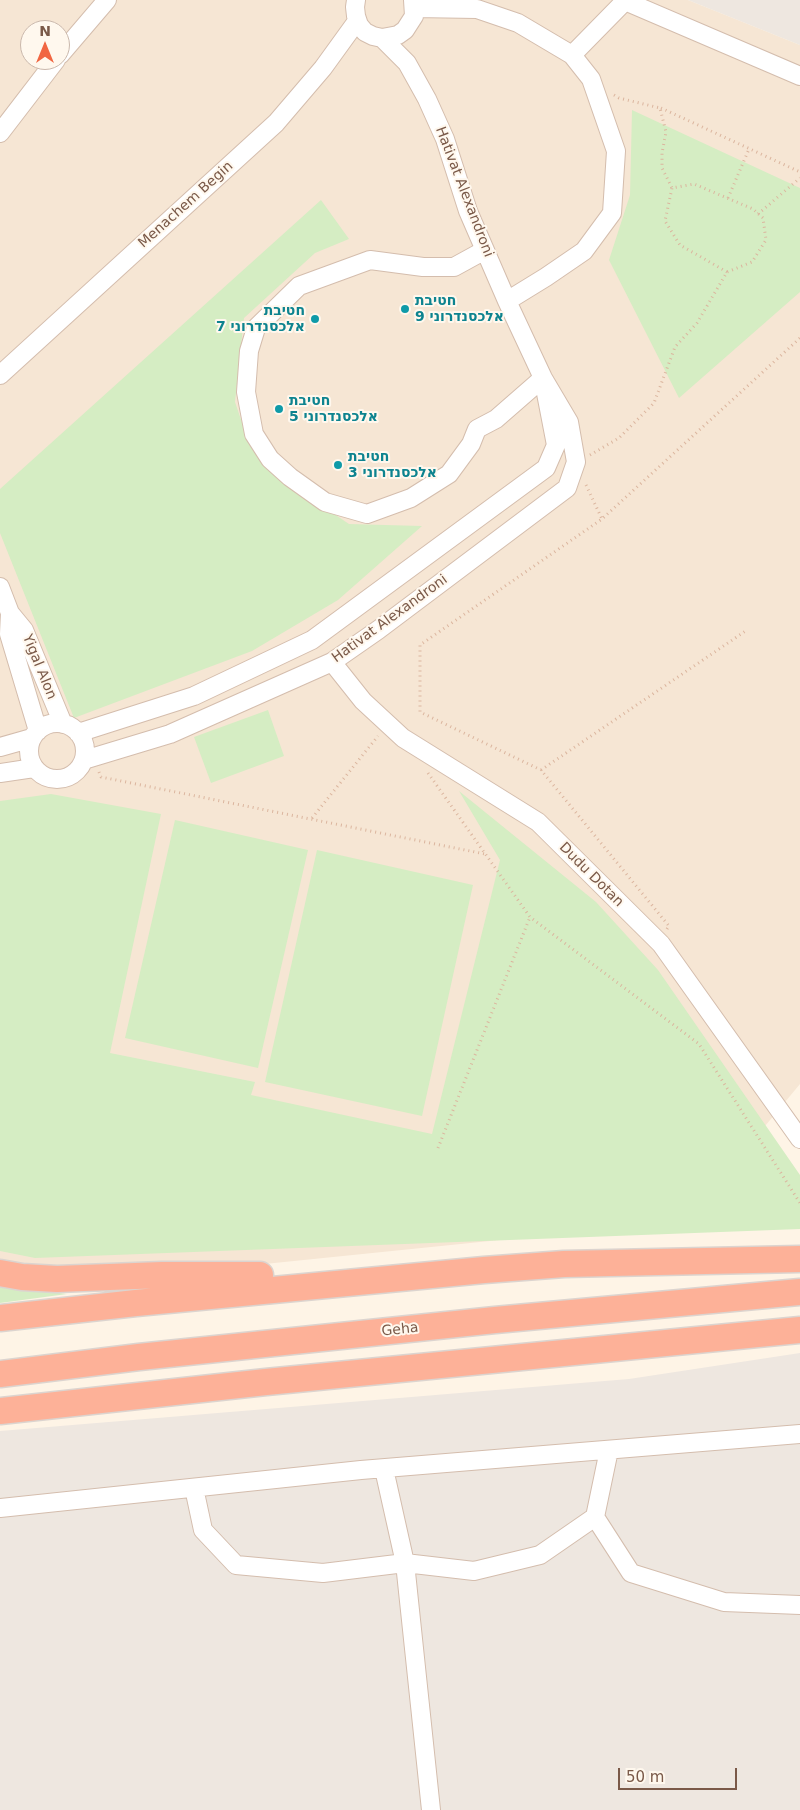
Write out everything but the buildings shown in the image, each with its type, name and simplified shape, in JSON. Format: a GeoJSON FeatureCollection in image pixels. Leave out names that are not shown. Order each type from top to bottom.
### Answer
{"type":"FeatureCollection","features":[{"type":"Feature","properties":{"kind":"highway"},"geometry":{"type":"LineString","coordinates":[[0,1318],[156,1301],[484,1270],[574,1264],[800,1258]]}},
{"type":"Feature","properties":{"kind":"highway"},"geometry":{"type":"LineString","coordinates":[[0,1273],[22,1277],[57,1278],[484,1270]]}},
{"type":"Feature","properties":{"kind":"highway","name":"Geha"},"geometry":{"type":"LineString","coordinates":[[0,1374],[139,1357],[495,1320],[800,1292]]}},
{"type":"Feature","properties":{"kind":"highway"},"geometry":{"type":"LineString","coordinates":[[0,1411],[266,1382],[800,1330]]}},
{"type":"Feature","properties":{"kind":"street"},"geometry":{"type":"LineString","coordinates":[[70,43],[107,0]]}},
{"type":"Feature","properties":{"kind":"street"},"geometry":{"type":"LineString","coordinates":[[356,0],[354,7],[358,21]]}},
{"type":"Feature","properties":{"kind":"street"},"geometry":{"type":"LineString","coordinates":[[572,55],[625,1],[800,76]]}},
{"type":"Feature","properties":{"kind":"street"},"geometry":{"type":"LineString","coordinates":[[382,38],[398,35],[405,30],[414,16],[414,4],[477,10],[518,23],[572,55],[591,79],[616,151],[612,213],[584,252],[546,278],[507,301]]}},
{"type":"Feature","properties":{"kind":"street","name":"Hativat Alexandroni"},"geometry":{"type":"LineString","coordinates":[[84,760],[170,734],[332,662],[378,630],[567,488],[576,462],[569,422],[543,378],[507,301],[468,211],[446,139],[407,63],[382,38],[365,32],[358,21]]}},
{"type":"Feature","properties":{"kind":"street","name":"Menachem Begin"},"geometry":{"type":"LineString","coordinates":[[0,375],[276,123],[324,68],[358,21]]}},
{"type":"Feature","properties":{"kind":"street","name":"Hativat Alexandroni"},"geometry":{"type":"LineString","coordinates":[[405,30],[407,63]]}},
{"type":"Feature","properties":{"kind":"street"},"geometry":{"type":"LineString","coordinates":[[0,133],[48,70]]}},
{"type":"Feature","properties":{"kind":"street"},"geometry":{"type":"LineString","coordinates":[[485,250],[454,268],[423,268],[370,260],[299,286],[256,328],[249,351],[246,392],[254,434],[270,459],[290,477],[325,502],[368,514],[412,498],[449,474],[471,444],[477,429],[496,419],[543,378]]}},
{"type":"Feature","properties":{"kind":"street","name":"Hativat Alexandroni"},"geometry":{"type":"LineString","coordinates":[[78,733],[194,696],[312,640],[546,468],[556,446],[543,378]]}},
{"type":"Feature","properties":{"kind":"street","name":"Yigal Alon"},"geometry":{"type":"LineString","coordinates":[[0,587],[3,616],[35,734]]}},
{"type":"Feature","properties":{"kind":"street","name":"Yigal Alon"},"geometry":{"type":"LineString","coordinates":[[3,616],[24,630],[63,724]]}},
{"type":"Feature","properties":{"kind":"street","name":"Dudu Dotan"},"geometry":{"type":"LineString","coordinates":[[332,662],[363,701],[402,738],[538,822],[661,944],[800,1140]]}},
{"type":"Feature","properties":{"kind":"street"},"geometry":{"type":"LineString","coordinates":[[0,747],[35,734],[45,726],[54,723],[63,724],[71,727],[83,741],[84,760],[79,769],[63,779],[53,779],[44,776],[34,768],[29,755],[30,746],[35,734]]}},
{"type":"Feature","properties":{"kind":"street"},"geometry":{"type":"LineString","coordinates":[[0,773],[34,768]]}},
{"type":"Feature","properties":{"kind":"street"},"geometry":{"type":"LineString","coordinates":[[0,1508],[384,1469],[800,1434]]}},
{"type":"Feature","properties":{"kind":"street"},"geometry":{"type":"LineString","coordinates":[[194,1488],[203,1530],[236,1565],[323,1573],[405,1563],[474,1571],[540,1556],[595,1517],[609,1450]]}},
{"type":"Feature","properties":{"kind":"street"},"geometry":{"type":"LineString","coordinates":[[384,1469],[405,1563],[431,1810]]}},
{"type":"Feature","properties":{"kind":"street"},"geometry":{"type":"LineString","coordinates":[[595,1517],[631,1573],[724,1602],[800,1605]]}},
{"type":"Feature","properties":{"kind":"path"},"geometry":{"type":"LineString","coordinates":[[591,79],[618,98],[660,108],[800,172]]}},
{"type":"Feature","properties":{"kind":"path"},"geometry":{"type":"LineString","coordinates":[[660,108],[666,132],[662,152],[662,168],[672,188],[665,221],[680,245],[727,272]]}},
{"type":"Feature","properties":{"kind":"path"},"geometry":{"type":"LineString","coordinates":[[728,198],[749,149]]}},
{"type":"Feature","properties":{"kind":"path"},"geometry":{"type":"LineString","coordinates":[[758,214],[800,178]]}},
{"type":"Feature","properties":{"kind":"path"},"geometry":{"type":"LineString","coordinates":[[576,462],[619,438],[654,403],[675,347],[697,323],[727,272],[752,262],[766,240],[763,218],[753,209],[694,184],[672,188]]}},
{"type":"Feature","properties":{"kind":"path"},"geometry":{"type":"LineString","coordinates":[[661,944],[669,926],[541,770],[420,712],[420,645],[602,519],[800,338]]}},
{"type":"Feature","properties":{"kind":"path"},"geometry":{"type":"LineString","coordinates":[[541,770],[747,630]]}},
{"type":"Feature","properties":{"kind":"path"},"geometry":{"type":"LineString","coordinates":[[312,818],[388,724]]}},
{"type":"Feature","properties":{"kind":"path"},"geometry":{"type":"LineString","coordinates":[[424,769],[530,917],[699,1044],[800,1203]]}},
{"type":"Feature","properties":{"kind":"path"},"geometry":{"type":"LineString","coordinates":[[101,777],[485,854]]}},
{"type":"Feature","properties":{"kind":"path"},"geometry":{"type":"LineString","coordinates":[[438,1148],[530,917]]}},
{"type":"Feature","properties":{"kind":"shaded area"},"geometry":{"type":"Polygon","coordinates":[[[0,0],[688,0],[800,45],[800,1084],[686,1221],[0,1291],[0,0]]]}},
{"type":"Feature","properties":{"kind":"shaded area"},"geometry":{"type":"Polygon","coordinates":[[[688,0],[800,0],[800,45],[688,0]]]}},
{"type":"Feature","properties":{"kind":"shaded area"},"geometry":{"type":"Polygon","coordinates":[[[800,1353],[800,1810],[0,1810],[0,1431],[629,1379],[800,1353]]]}},
{"type":"Feature","properties":{"kind":"green space"},"geometry":{"type":"Polygon","coordinates":[[[632,110],[800,188],[800,292],[679,398],[609,260],[630,195],[632,110]]]}},
{"type":"Feature","properties":{"kind":"green space"},"geometry":{"type":"Polygon","coordinates":[[[321,200],[349,239],[315,253],[244,318],[235,402],[250,446],[297,489],[349,524],[422,526],[338,600],[252,651],[74,718],[0,533],[0,489],[321,200]]]}},
{"type":"Feature","properties":{"kind":"green space"},"geometry":{"type":"Polygon","coordinates":[[[268,710],[284,756],[211,783],[194,737],[268,710]]]}},
{"type":"Feature","properties":{"kind":"green space"},"geometry":{"type":"Polygon","coordinates":[[[459,791],[596,902],[658,970],[800,1175],[800,1229],[35,1258],[0,1251],[0,801],[51,794],[161,814],[110,1053],[255,1082],[251,1095],[432,1134],[500,860],[459,791]]]}},
{"type":"Feature","properties":{"kind":"green space"},"geometry":{"type":"Polygon","coordinates":[[[175,820],[308,850],[258,1068],[125,1038],[175,820]]]}},
{"type":"Feature","properties":{"kind":"green space"},"geometry":{"type":"Polygon","coordinates":[[[317,850],[473,885],[422,1116],[265,1082],[317,850]]]}},
{"type":"Feature","properties":{"kind":"green space"},"geometry":{"type":"Polygon","coordinates":[[[0,1285],[67,1294],[0,1303],[0,1285]]]}},
{"type":"Feature","properties":{"kind":"place","name":"חטיבת אלכסנדרוני 9"},"geometry":{"type":"Point","coordinates":[405,309]}},
{"type":"Feature","properties":{"kind":"place","name":"חטיבת אלכסנדרוני 7"},"geometry":{"type":"Point","coordinates":[315,319]}},
{"type":"Feature","properties":{"kind":"place","name":"חטיבת אלכסנדרוני 5"},"geometry":{"type":"Point","coordinates":[279,409]}},
{"type":"Feature","properties":{"kind":"place","name":"חטיבת אלכסנדרוני 3"},"geometry":{"type":"Point","coordinates":[338,465]}}]}
